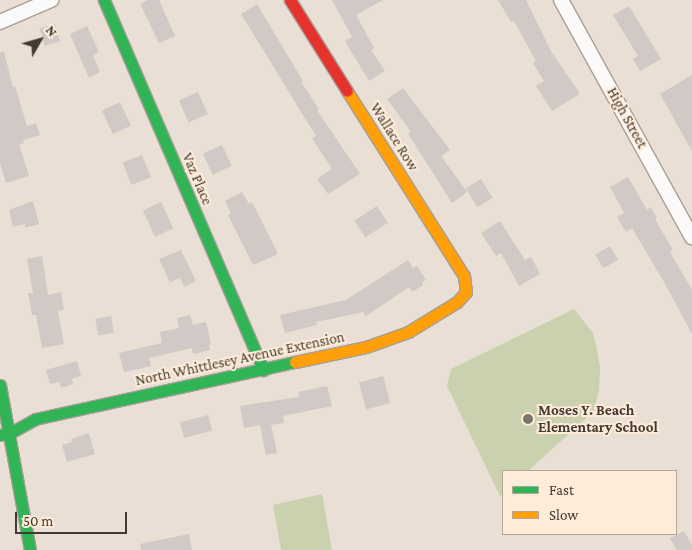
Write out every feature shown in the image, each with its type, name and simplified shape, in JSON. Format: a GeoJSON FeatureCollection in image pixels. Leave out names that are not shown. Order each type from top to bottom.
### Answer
{"type":"FeatureCollection","features":[{"type":"Feature","properties":{"kind":"street"},"geometry":{"type":"LineString","coordinates":[[0,22],[51,0]]}},
{"type":"Feature","properties":{"kind":"street","name":"Vaz Place"},"geometry":{"type":"LineString","coordinates":[[104,0],[263,370]]}},
{"type":"Feature","properties":{"kind":"street","name":"Wallace Row"},"geometry":{"type":"LineString","coordinates":[[290,0],[464,276],[466,292]]}},
{"type":"Feature","properties":{"kind":"street","name":"High Street"},"geometry":{"type":"LineString","coordinates":[[561,0],[692,237]]}},
{"type":"Feature","properties":{"kind":"street","name":"North Whittlesey Avenue Extension"},"geometry":{"type":"LineString","coordinates":[[5,434],[35,418],[366,347],[408,332],[458,302],[466,292]]}},
{"type":"Feature","properties":{"kind":"street"},"geometry":{"type":"LineString","coordinates":[[0,385],[5,434],[30,550]]}},
{"type":"Feature","properties":{"kind":"green space"},"geometry":{"type":"Polygon","coordinates":[[[574,309],[593,333],[600,367],[599,391],[593,412],[529,470],[502,470],[502,495],[500,496],[447,386],[451,369],[574,309]]]}},
{"type":"Feature","properties":{"kind":"green space"},"geometry":{"type":"Polygon","coordinates":[[[322,494],[332,550],[281,550],[273,505],[322,494]]]}},
{"type":"Feature","properties":{"kind":"building"},"geometry":{"type":"Polygon","coordinates":[[[148,0],[159,0],[175,36],[159,43],[140,4],[148,0]]]}},
{"type":"Feature","properties":{"kind":"building"},"geometry":{"type":"Polygon","coordinates":[[[332,0],[383,0],[356,15],[374,48],[371,50],[385,71],[369,81],[345,41],[352,37],[332,0]]]}},
{"type":"Feature","properties":{"kind":"building"},"geometry":{"type":"Polygon","coordinates":[[[498,0],[526,0],[551,51],[580,94],[552,111],[536,86],[544,81],[533,63],[536,61],[514,21],[511,22],[498,0]]]}},
{"type":"Feature","properties":{"kind":"building"},"geometry":{"type":"Polygon","coordinates":[[[257,4],[303,81],[301,82],[319,109],[317,110],[360,174],[328,194],[317,179],[332,169],[312,138],[316,136],[241,14],[257,4]]]}},
{"type":"Feature","properties":{"kind":"building"},"geometry":{"type":"Polygon","coordinates":[[[629,6],[661,59],[640,71],[633,59],[638,56],[613,15],[629,6]]]}},
{"type":"Feature","properties":{"kind":"building"},"geometry":{"type":"Polygon","coordinates":[[[55,24],[60,41],[45,46],[40,28],[55,24]]]}},
{"type":"Feature","properties":{"kind":"building"},"geometry":{"type":"Polygon","coordinates":[[[87,26],[99,52],[93,55],[100,72],[89,78],[70,34],[87,26]]]}},
{"type":"Feature","properties":{"kind":"building"},"geometry":{"type":"Polygon","coordinates":[[[0,52],[4,52],[13,87],[15,86],[27,126],[36,123],[40,135],[23,140],[24,143],[19,144],[29,176],[6,183],[0,163],[0,52]]]}},
{"type":"Feature","properties":{"kind":"building"},"geometry":{"type":"Polygon","coordinates":[[[692,75],[692,151],[660,94],[692,75]]]}},
{"type":"Feature","properties":{"kind":"building"},"geometry":{"type":"Polygon","coordinates":[[[403,88],[450,150],[441,156],[467,192],[452,203],[408,134],[411,132],[387,99],[403,88]]]}},
{"type":"Feature","properties":{"kind":"building"},"geometry":{"type":"Polygon","coordinates":[[[198,92],[208,114],[189,122],[179,101],[198,92]]]}},
{"type":"Feature","properties":{"kind":"building"},"geometry":{"type":"Polygon","coordinates":[[[120,102],[131,126],[113,134],[102,110],[120,102]]]}},
{"type":"Feature","properties":{"kind":"building"},"geometry":{"type":"Polygon","coordinates":[[[222,145],[232,166],[213,175],[203,154],[222,145]]]}},
{"type":"Feature","properties":{"kind":"building"},"geometry":{"type":"Polygon","coordinates":[[[142,155],[151,177],[132,185],[123,163],[142,155]]]}},
{"type":"Feature","properties":{"kind":"building"},"geometry":{"type":"Polygon","coordinates":[[[628,177],[647,210],[651,207],[657,218],[655,219],[673,250],[670,252],[692,290],[692,334],[632,228],[626,232],[617,217],[624,213],[610,187],[628,177]]]}},
{"type":"Feature","properties":{"kind":"building"},"geometry":{"type":"Polygon","coordinates":[[[481,179],[493,198],[477,207],[466,189],[481,179]]]}},
{"type":"Feature","properties":{"kind":"building"},"geometry":{"type":"Polygon","coordinates":[[[242,192],[249,204],[252,202],[278,254],[253,265],[228,215],[231,214],[225,201],[242,192]]]}},
{"type":"Feature","properties":{"kind":"building"},"geometry":{"type":"Polygon","coordinates":[[[33,201],[39,224],[25,228],[25,224],[13,227],[9,210],[33,201]]]}},
{"type":"Feature","properties":{"kind":"building"},"geometry":{"type":"Polygon","coordinates":[[[161,202],[173,228],[155,237],[143,210],[161,202]]]}},
{"type":"Feature","properties":{"kind":"building"},"geometry":{"type":"Polygon","coordinates":[[[377,206],[388,223],[365,237],[354,221],[377,206]]]}},
{"type":"Feature","properties":{"kind":"building"},"geometry":{"type":"Polygon","coordinates":[[[500,221],[525,260],[531,257],[540,274],[519,286],[501,253],[496,256],[481,233],[500,221]]]}},
{"type":"Feature","properties":{"kind":"building"},"geometry":{"type":"Polygon","coordinates":[[[610,246],[618,260],[603,268],[595,254],[610,246]]]}},
{"type":"Feature","properties":{"kind":"building"},"geometry":{"type":"Polygon","coordinates":[[[181,250],[196,281],[184,287],[180,278],[170,282],[159,259],[181,250]]]}},
{"type":"Feature","properties":{"kind":"building"},"geometry":{"type":"Polygon","coordinates":[[[42,256],[48,295],[61,292],[64,310],[58,311],[64,344],[42,348],[36,315],[32,315],[28,293],[33,293],[27,259],[42,256]]]}},
{"type":"Feature","properties":{"kind":"building"},"geometry":{"type":"Polygon","coordinates":[[[408,260],[413,268],[417,266],[426,280],[422,282],[423,285],[412,292],[409,287],[366,316],[363,312],[316,322],[317,325],[285,333],[280,315],[346,300],[408,260]]]}},
{"type":"Feature","properties":{"kind":"building"},"geometry":{"type":"Polygon","coordinates":[[[190,315],[193,325],[206,322],[211,344],[209,345],[210,350],[193,354],[192,348],[149,358],[151,366],[124,372],[119,353],[162,343],[160,332],[179,328],[177,318],[190,315]]]}},
{"type":"Feature","properties":{"kind":"building"},"geometry":{"type":"Polygon","coordinates":[[[111,316],[114,333],[98,336],[95,319],[111,316]]]}},
{"type":"Feature","properties":{"kind":"building"},"geometry":{"type":"Polygon","coordinates":[[[77,361],[81,376],[72,379],[73,384],[61,388],[60,382],[50,384],[46,370],[77,361]]]}},
{"type":"Feature","properties":{"kind":"building"},"geometry":{"type":"Polygon","coordinates":[[[383,376],[390,403],[366,410],[359,382],[383,376]]]}},
{"type":"Feature","properties":{"kind":"building"},"geometry":{"type":"Polygon","coordinates":[[[327,386],[332,406],[283,416],[284,423],[271,425],[277,453],[266,455],[260,425],[244,428],[240,406],[299,397],[298,392],[327,386]]]}},
{"type":"Feature","properties":{"kind":"building"},"geometry":{"type":"Polygon","coordinates":[[[208,415],[212,430],[184,438],[180,423],[208,415]]]}},
{"type":"Feature","properties":{"kind":"building"},"geometry":{"type":"Polygon","coordinates":[[[89,433],[95,454],[67,462],[62,445],[72,442],[71,439],[89,433]]]}},
{"type":"Feature","properties":{"kind":"building"},"geometry":{"type":"Polygon","coordinates":[[[684,531],[692,545],[692,550],[677,550],[670,538],[684,531]]]}},
{"type":"Feature","properties":{"kind":"building"},"geometry":{"type":"Polygon","coordinates":[[[189,534],[192,550],[141,550],[140,544],[189,534]]]}},
{"type":"Feature","properties":{"kind":"traffic: fast"},"geometry":{"type":"LineString","coordinates":[[104,0],[263,370]]}},
{"type":"Feature","properties":{"kind":"traffic: fast"},"geometry":{"type":"LineString","coordinates":[[0,435],[10,433],[35,419],[295,362]]}},
{"type":"Feature","properties":{"kind":"traffic: fast"},"geometry":{"type":"LineString","coordinates":[[0,385],[30,550]]}},
{"type":"Feature","properties":{"kind":"traffic: slow"},"geometry":{"type":"LineString","coordinates":[[295,362],[366,347],[408,332],[457,302],[466,292],[464,276],[347,91]]}},
{"type":"Feature","properties":{"kind":"traffic: jam"},"geometry":{"type":"LineString","coordinates":[[290,0],[347,91]]}},
{"type":"Feature","properties":{"kind":"place","name":"Moses Y. Beach Elementary School"},"geometry":{"type":"Point","coordinates":[528,419]}}]}
